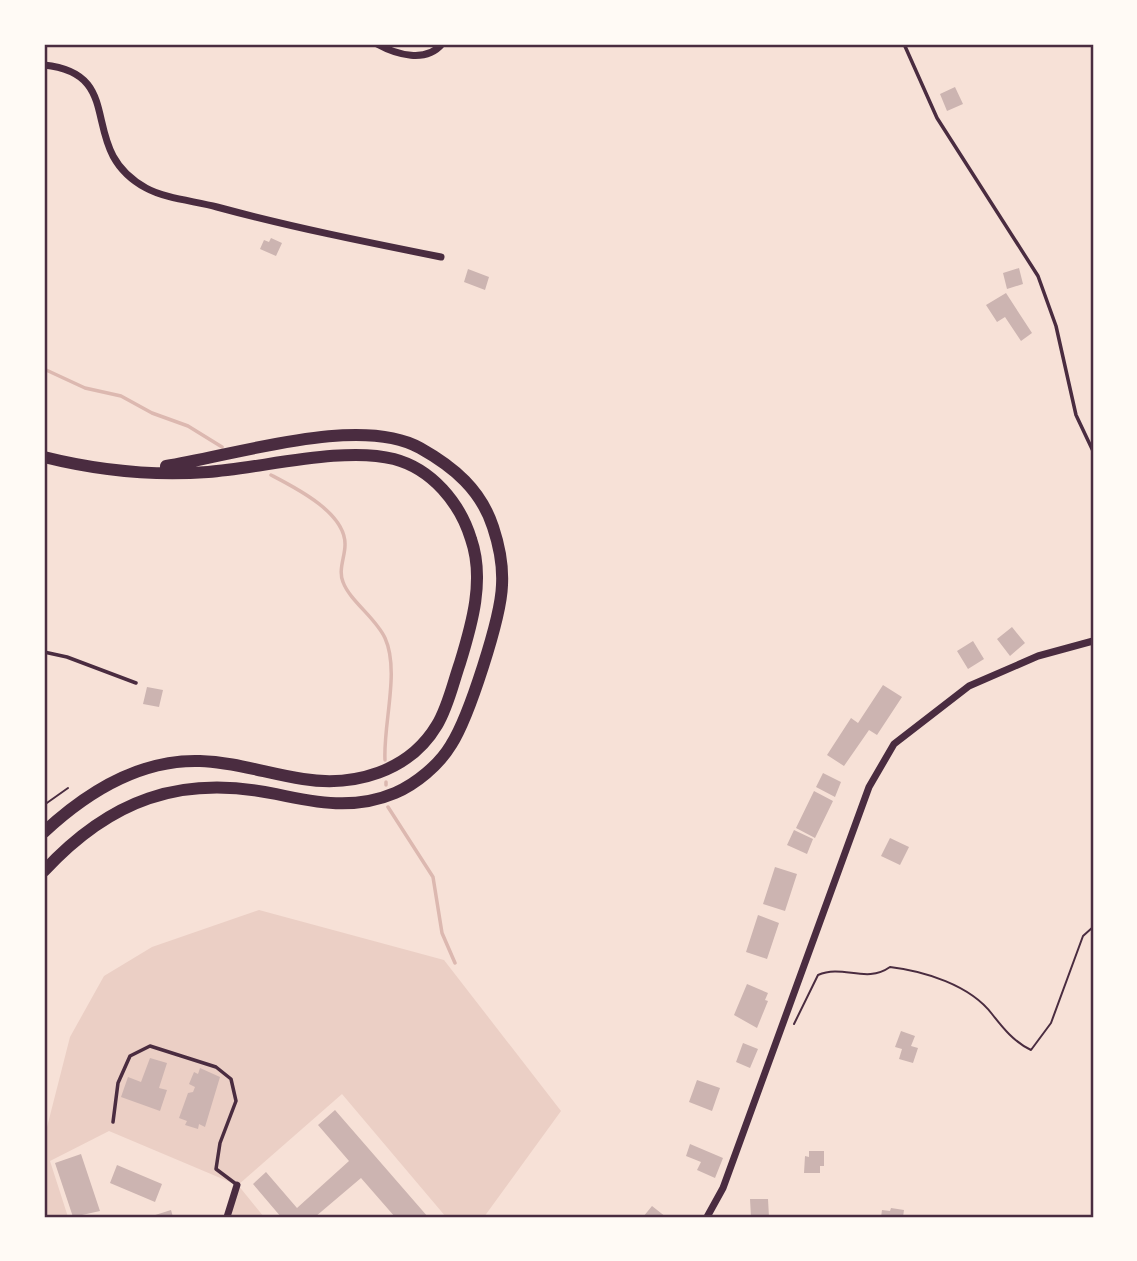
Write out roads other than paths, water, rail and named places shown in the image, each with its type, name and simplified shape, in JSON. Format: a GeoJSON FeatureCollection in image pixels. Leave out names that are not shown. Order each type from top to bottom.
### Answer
{"type":"FeatureCollection","features":[{"type":"Feature","properties":{"kind":"main road"},"geometry":{"type":"LineString","coordinates":[[44,871],[85,831],[122,808],[183,788],[214,786],[276,794],[310,803],[345,805],[377,800],[398,792],[434,765],[451,746],[472,699],[498,610],[502,585],[500,556],[493,527],[481,499],[462,476],[416,446],[385,436],[350,434],[128,472]]}},
{"type":"Feature","properties":{"kind":"main road"},"geometry":{"type":"LineString","coordinates":[[44,457],[128,472],[205,473],[343,457],[395,459],[422,472],[442,487],[459,510],[474,550],[476,601],[462,654],[438,723],[425,743],[388,769],[368,778],[335,782],[229,764],[200,761],[169,763],[108,783],[71,806],[44,832]]}},
{"type":"Feature","properties":{"kind":"street"},"geometry":{"type":"LineString","coordinates":[[377,44],[417,56],[434,53],[442,44]]}},
{"type":"Feature","properties":{"kind":"street"},"geometry":{"type":"LineString","coordinates":[[44,65],[61,66],[81,74],[97,101],[110,155],[124,174],[149,189],[308,231],[441,257]]}},
{"type":"Feature","properties":{"kind":"street"},"geometry":{"type":"LineString","coordinates":[[707,1217],[723,1188],[869,787],[894,744],[970,686],[1038,656],[1093,641]]}},
{"type":"Feature","properties":{"kind":"street"},"geometry":{"type":"LineString","coordinates":[[227,1217],[237,1185]]}},
{"type":"Feature","properties":{"kind":"lane"},"geometry":{"type":"LineString","coordinates":[[904,44],[937,118],[1038,276],[1056,326],[1076,415],[1093,451]]}},
{"type":"Feature","properties":{"kind":"lane"},"geometry":{"type":"LineString","coordinates":[[44,652],[67,657],[136,683]]}},
{"type":"Feature","properties":{"kind":"lane"},"geometry":{"type":"LineString","coordinates":[[113,1122],[118,1083],[130,1056],[150,1046],[216,1067],[231,1079],[236,1101],[220,1143],[216,1169],[237,1185]]}},
{"type":"Feature","properties":{"kind":"waterway"},"geometry":{"type":"LineString","coordinates":[[44,369],[85,388],[121,396],[152,413],[188,426],[222,447]]}},
{"type":"Feature","properties":{"kind":"waterway"},"geometry":{"type":"LineString","coordinates":[[271,475],[318,503],[329,512],[343,533],[343,582],[351,596],[376,623],[389,651],[391,682],[385,760]]}},
{"type":"Feature","properties":{"kind":"waterway"},"geometry":{"type":"LineString","coordinates":[[388,807],[433,877],[442,933],[455,963]]}}]}
